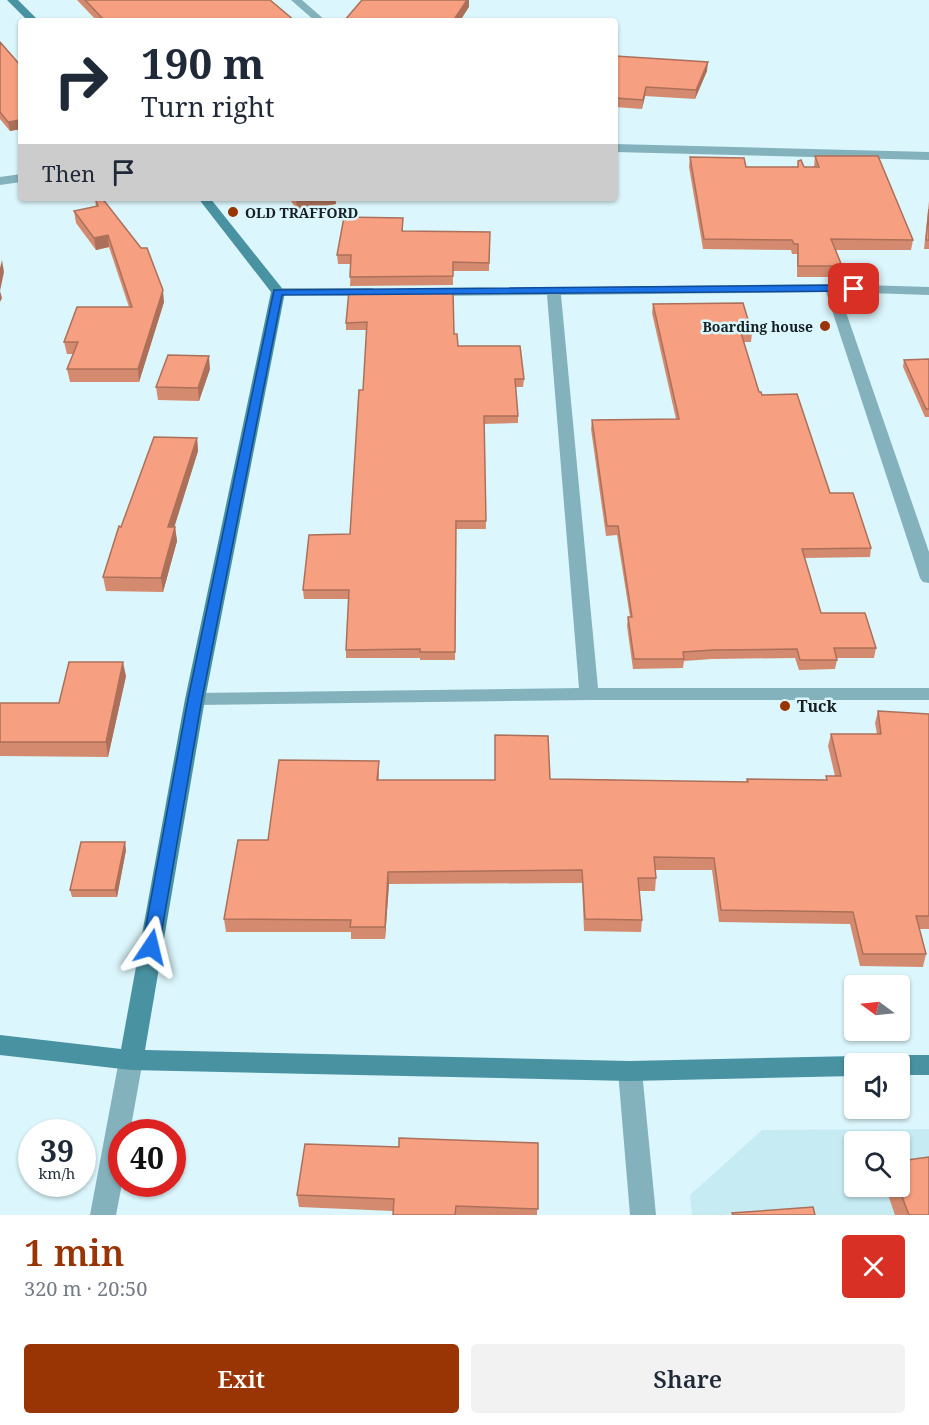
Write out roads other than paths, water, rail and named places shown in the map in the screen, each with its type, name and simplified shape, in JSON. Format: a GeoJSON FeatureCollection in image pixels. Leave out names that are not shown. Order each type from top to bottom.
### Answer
{"type":"FeatureCollection","features":[{"type":"Feature","properties":{"kind":"street"},"geometry":{"type":"LineString","coordinates":[[12,0],[31,18]]}},
{"type":"Feature","properties":{"kind":"street"},"geometry":{"type":"LineString","coordinates":[[296,0],[317,18]]}},
{"type":"Feature","properties":{"kind":"street"},"geometry":{"type":"LineString","coordinates":[[618,148],[929,156]]}},
{"type":"Feature","properties":{"kind":"street"},"geometry":{"type":"LineString","coordinates":[[0,181],[18,178]]}},
{"type":"Feature","properties":{"kind":"street"},"geometry":{"type":"LineString","coordinates":[[104,1215],[195,699],[278,292],[206,201]]}},
{"type":"Feature","properties":{"kind":"street"},"geometry":{"type":"LineString","coordinates":[[831,288],[929,578]]}},
{"type":"Feature","properties":{"kind":"street"},"geometry":{"type":"LineString","coordinates":[[422,292],[831,288],[929,291]]}},
{"type":"Feature","properties":{"kind":"street"},"geometry":{"type":"LineString","coordinates":[[278,292],[386,292]]}},
{"type":"Feature","properties":{"kind":"street"},"geometry":{"type":"LineString","coordinates":[[554,292],[589,694]]}},
{"type":"Feature","properties":{"kind":"street"},"geometry":{"type":"LineString","coordinates":[[195,699],[589,694],[929,694]]}},
{"type":"Feature","properties":{"kind":"street"},"geometry":{"type":"LineString","coordinates":[[0,1045],[131,1060],[630,1071],[844,1066]]}},
{"type":"Feature","properties":{"kind":"street"},"geometry":{"type":"LineString","coordinates":[[910,1065],[929,1065]]}},
{"type":"Feature","properties":{"kind":"street"},"geometry":{"type":"LineString","coordinates":[[630,1071],[644,1215]]}},
{"type":"Feature","properties":{"kind":"place","name":"OLD TRAFFORD"},"geometry":{"type":"Point","coordinates":[233,212]}},
{"type":"Feature","properties":{"kind":"place","name":"Boarding house"},"geometry":{"type":"Point","coordinates":[825,326]}},
{"type":"Feature","properties":{"kind":"place","name":"Tuck"},"geometry":{"type":"Point","coordinates":[785,706]}}]}
